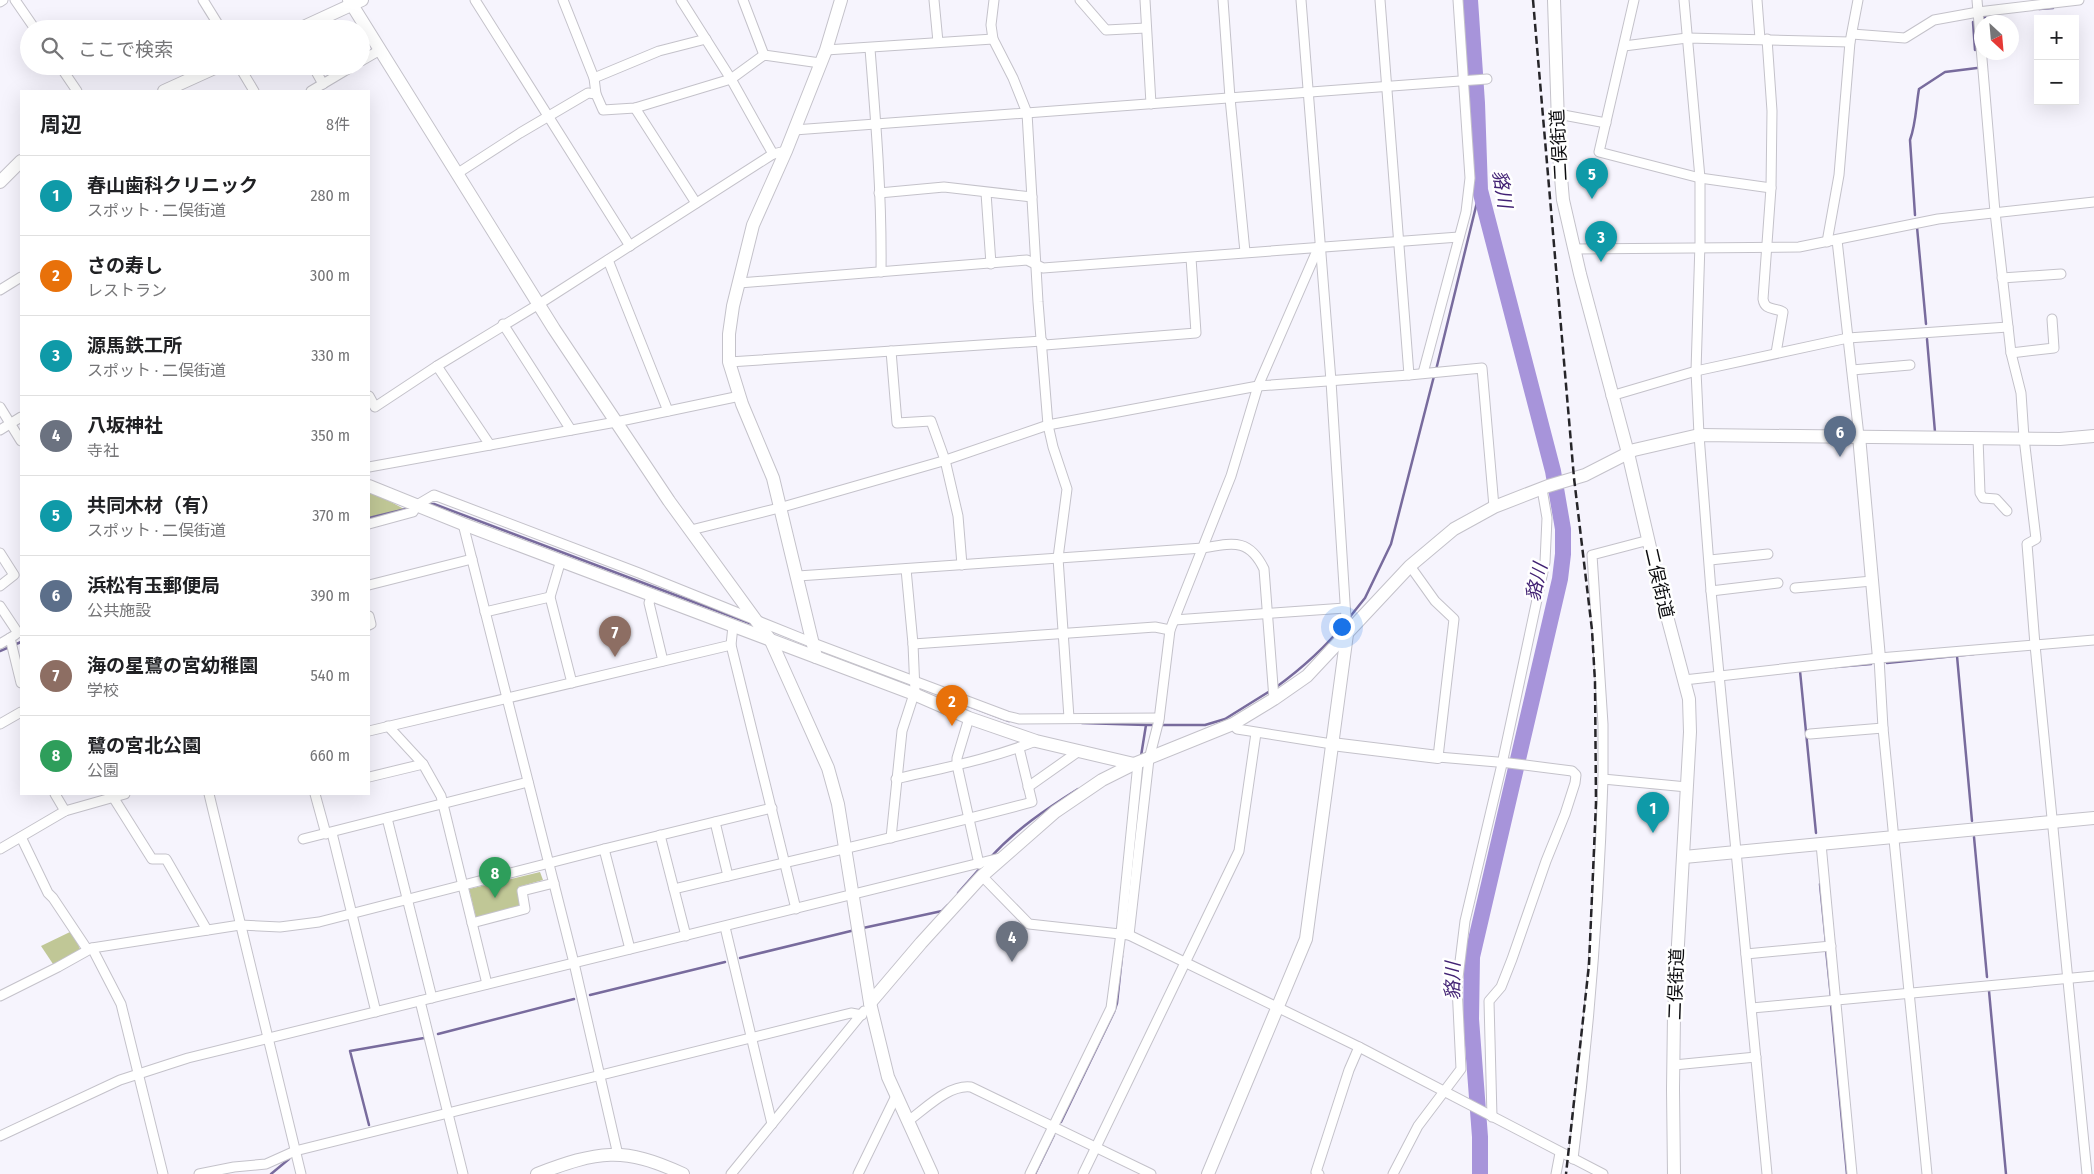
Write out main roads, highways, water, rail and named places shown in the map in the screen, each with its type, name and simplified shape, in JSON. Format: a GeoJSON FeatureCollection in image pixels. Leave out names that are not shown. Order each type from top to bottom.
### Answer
{"type":"FeatureCollection","features":[{"type":"Feature","properties":{"kind":"waterway","name":"貉川"},"geometry":{"type":"LineString","coordinates":[[1470,0],[1477,103],[1480,190],[1553,471],[1563,529],[1560,579],[1472,957],[1471,1019],[1480,1137],[1480,1174]]}},
{"type":"Feature","properties":{"kind":"waterway"},"geometry":{"type":"LineString","coordinates":[[2039,9],[2053,8],[2053,6]]}},
{"type":"Feature","properties":{"kind":"waterway"},"geometry":{"type":"LineString","coordinates":[[1973,22],[1974,36]]}},
{"type":"Feature","properties":{"kind":"waterway"},"geometry":{"type":"LineString","coordinates":[[1915,215],[1910,140],[1915,121],[1919,89],[1945,72],[1977,68]]}},
{"type":"Feature","properties":{"kind":"waterway"},"geometry":{"type":"LineString","coordinates":[[1436,370],[1480,190]]}},
{"type":"Feature","properties":{"kind":"waterway"},"geometry":{"type":"LineString","coordinates":[[1917,227],[1926,324]]}},
{"type":"Feature","properties":{"kind":"waterway"},"geometry":{"type":"LineString","coordinates":[[1927,339],[1935,432]]}},
{"type":"Feature","properties":{"kind":"waterway"},"geometry":{"type":"LineString","coordinates":[[1349,618],[1365,598],[1391,544],[1434,376]]}},
{"type":"Feature","properties":{"kind":"waterway"},"geometry":{"type":"LineString","coordinates":[[430,504],[752,624]]}},
{"type":"Feature","properties":{"kind":"waterway"},"geometry":{"type":"LineString","coordinates":[[370,518],[410,508]]}},
{"type":"Feature","properties":{"kind":"waterway"},"geometry":{"type":"LineString","coordinates":[[1275,688],[1312,658],[1344,624]]}},
{"type":"Feature","properties":{"kind":"waterway"},"geometry":{"type":"LineString","coordinates":[[0,651],[20,642]]}},
{"type":"Feature","properties":{"kind":"waterway"},"geometry":{"type":"LineString","coordinates":[[1887,663],[1974,654]]}},
{"type":"Feature","properties":{"kind":"waterway"},"geometry":{"type":"LineString","coordinates":[[1957,656],[1972,821]]}},
{"type":"Feature","properties":{"kind":"waterway"},"geometry":{"type":"LineString","coordinates":[[1835,667],[1871,664]]}},
{"type":"Feature","properties":{"kind":"waterway"},"geometry":{"type":"LineString","coordinates":[[1802,670],[1800,671],[1816,833]]}},
{"type":"Feature","properties":{"kind":"waterway"},"geometry":{"type":"LineString","coordinates":[[879,672],[899,680]]}},
{"type":"Feature","properties":{"kind":"waterway"},"geometry":{"type":"LineString","coordinates":[[1147,725],[1205,725],[1225,719],[1270,691]]}},
{"type":"Feature","properties":{"kind":"waterway"},"geometry":{"type":"LineString","coordinates":[[956,701],[1009,721]]}},
{"type":"Feature","properties":{"kind":"waterway"},"geometry":{"type":"LineString","coordinates":[[1082,723],[1146,725],[1141,756]]}},
{"type":"Feature","properties":{"kind":"waterway"},"geometry":{"type":"LineString","coordinates":[[990,858],[1031,820],[1078,789]]}},
{"type":"Feature","properties":{"kind":"waterway"},"geometry":{"type":"LineString","coordinates":[[1135,835],[1138,811]]}},
{"type":"Feature","properties":{"kind":"waterway"},"geometry":{"type":"LineString","coordinates":[[1974,837],[1987,977]]}},
{"type":"Feature","properties":{"kind":"waterway"},"geometry":{"type":"LineString","coordinates":[[958,893],[981,867]]}},
{"type":"Feature","properties":{"kind":"waterway"},"geometry":{"type":"LineString","coordinates":[[1820,884],[1826,943]]}},
{"type":"Feature","properties":{"kind":"waterway"},"geometry":{"type":"LineString","coordinates":[[863,928],[942,911],[948,905]]}},
{"type":"Feature","properties":{"kind":"waterway"},"geometry":{"type":"LineString","coordinates":[[740,958],[855,930]]}},
{"type":"Feature","properties":{"kind":"waterway"},"geometry":{"type":"LineString","coordinates":[[1826,949],[1831,997]]}},
{"type":"Feature","properties":{"kind":"waterway"},"geometry":{"type":"LineString","coordinates":[[1061,1122],[1114,1012],[1117,1003],[1122,956]]}},
{"type":"Feature","properties":{"kind":"waterway"},"geometry":{"type":"LineString","coordinates":[[590,995],[725,962]]}},
{"type":"Feature","properties":{"kind":"waterway"},"geometry":{"type":"LineString","coordinates":[[1989,991],[2006,1174]]}},
{"type":"Feature","properties":{"kind":"waterway"},"geometry":{"type":"LineString","coordinates":[[438,1034],[574,999]]}},
{"type":"Feature","properties":{"kind":"waterway"},"geometry":{"type":"LineString","coordinates":[[1831,1004],[1847,1174]]}},
{"type":"Feature","properties":{"kind":"waterway"},"geometry":{"type":"LineString","coordinates":[[369,1125],[350,1051],[424,1038]]}},
{"type":"Feature","properties":{"kind":"waterway"},"geometry":{"type":"LineString","coordinates":[[1035,1174],[1054,1135]]}},
{"type":"Feature","properties":{"kind":"waterway"},"geometry":{"type":"LineString","coordinates":[[271,1174],[289,1159]]}},
{"type":"Feature","properties":{"kind":"railway"},"geometry":{"type":"LineString","coordinates":[[1533,0],[1574,478],[1592,630],[1595,682],[1596,803],[1589,965],[1566,1174]]}},
{"type":"Feature","properties":{"kind":"place","name":"共同木材（有）"},"geometry":{"type":"Point","coordinates":[1592,199]}},
{"type":"Feature","properties":{"kind":"place","name":"源馬鉄工所"},"geometry":{"type":"Point","coordinates":[1601,262]}},
{"type":"Feature","properties":{"kind":"place","name":"浜松有玉郵便局"},"geometry":{"type":"Point","coordinates":[1840,457]}},
{"type":"Feature","properties":{"kind":"place","name":"海の星鷺の宮幼稚園"},"geometry":{"type":"Point","coordinates":[615,657]}},
{"type":"Feature","properties":{"kind":"place","name":"さの寿し"},"geometry":{"type":"Point","coordinates":[952,726]}},
{"type":"Feature","properties":{"kind":"place","name":"春山歯科クリニック"},"geometry":{"type":"Point","coordinates":[1653,833]}},
{"type":"Feature","properties":{"kind":"place","name":"鷺の宮北公園"},"geometry":{"type":"Point","coordinates":[495,898]}},
{"type":"Feature","properties":{"kind":"place","name":"八坂神社"},"geometry":{"type":"Point","coordinates":[1012,962]}}]}
